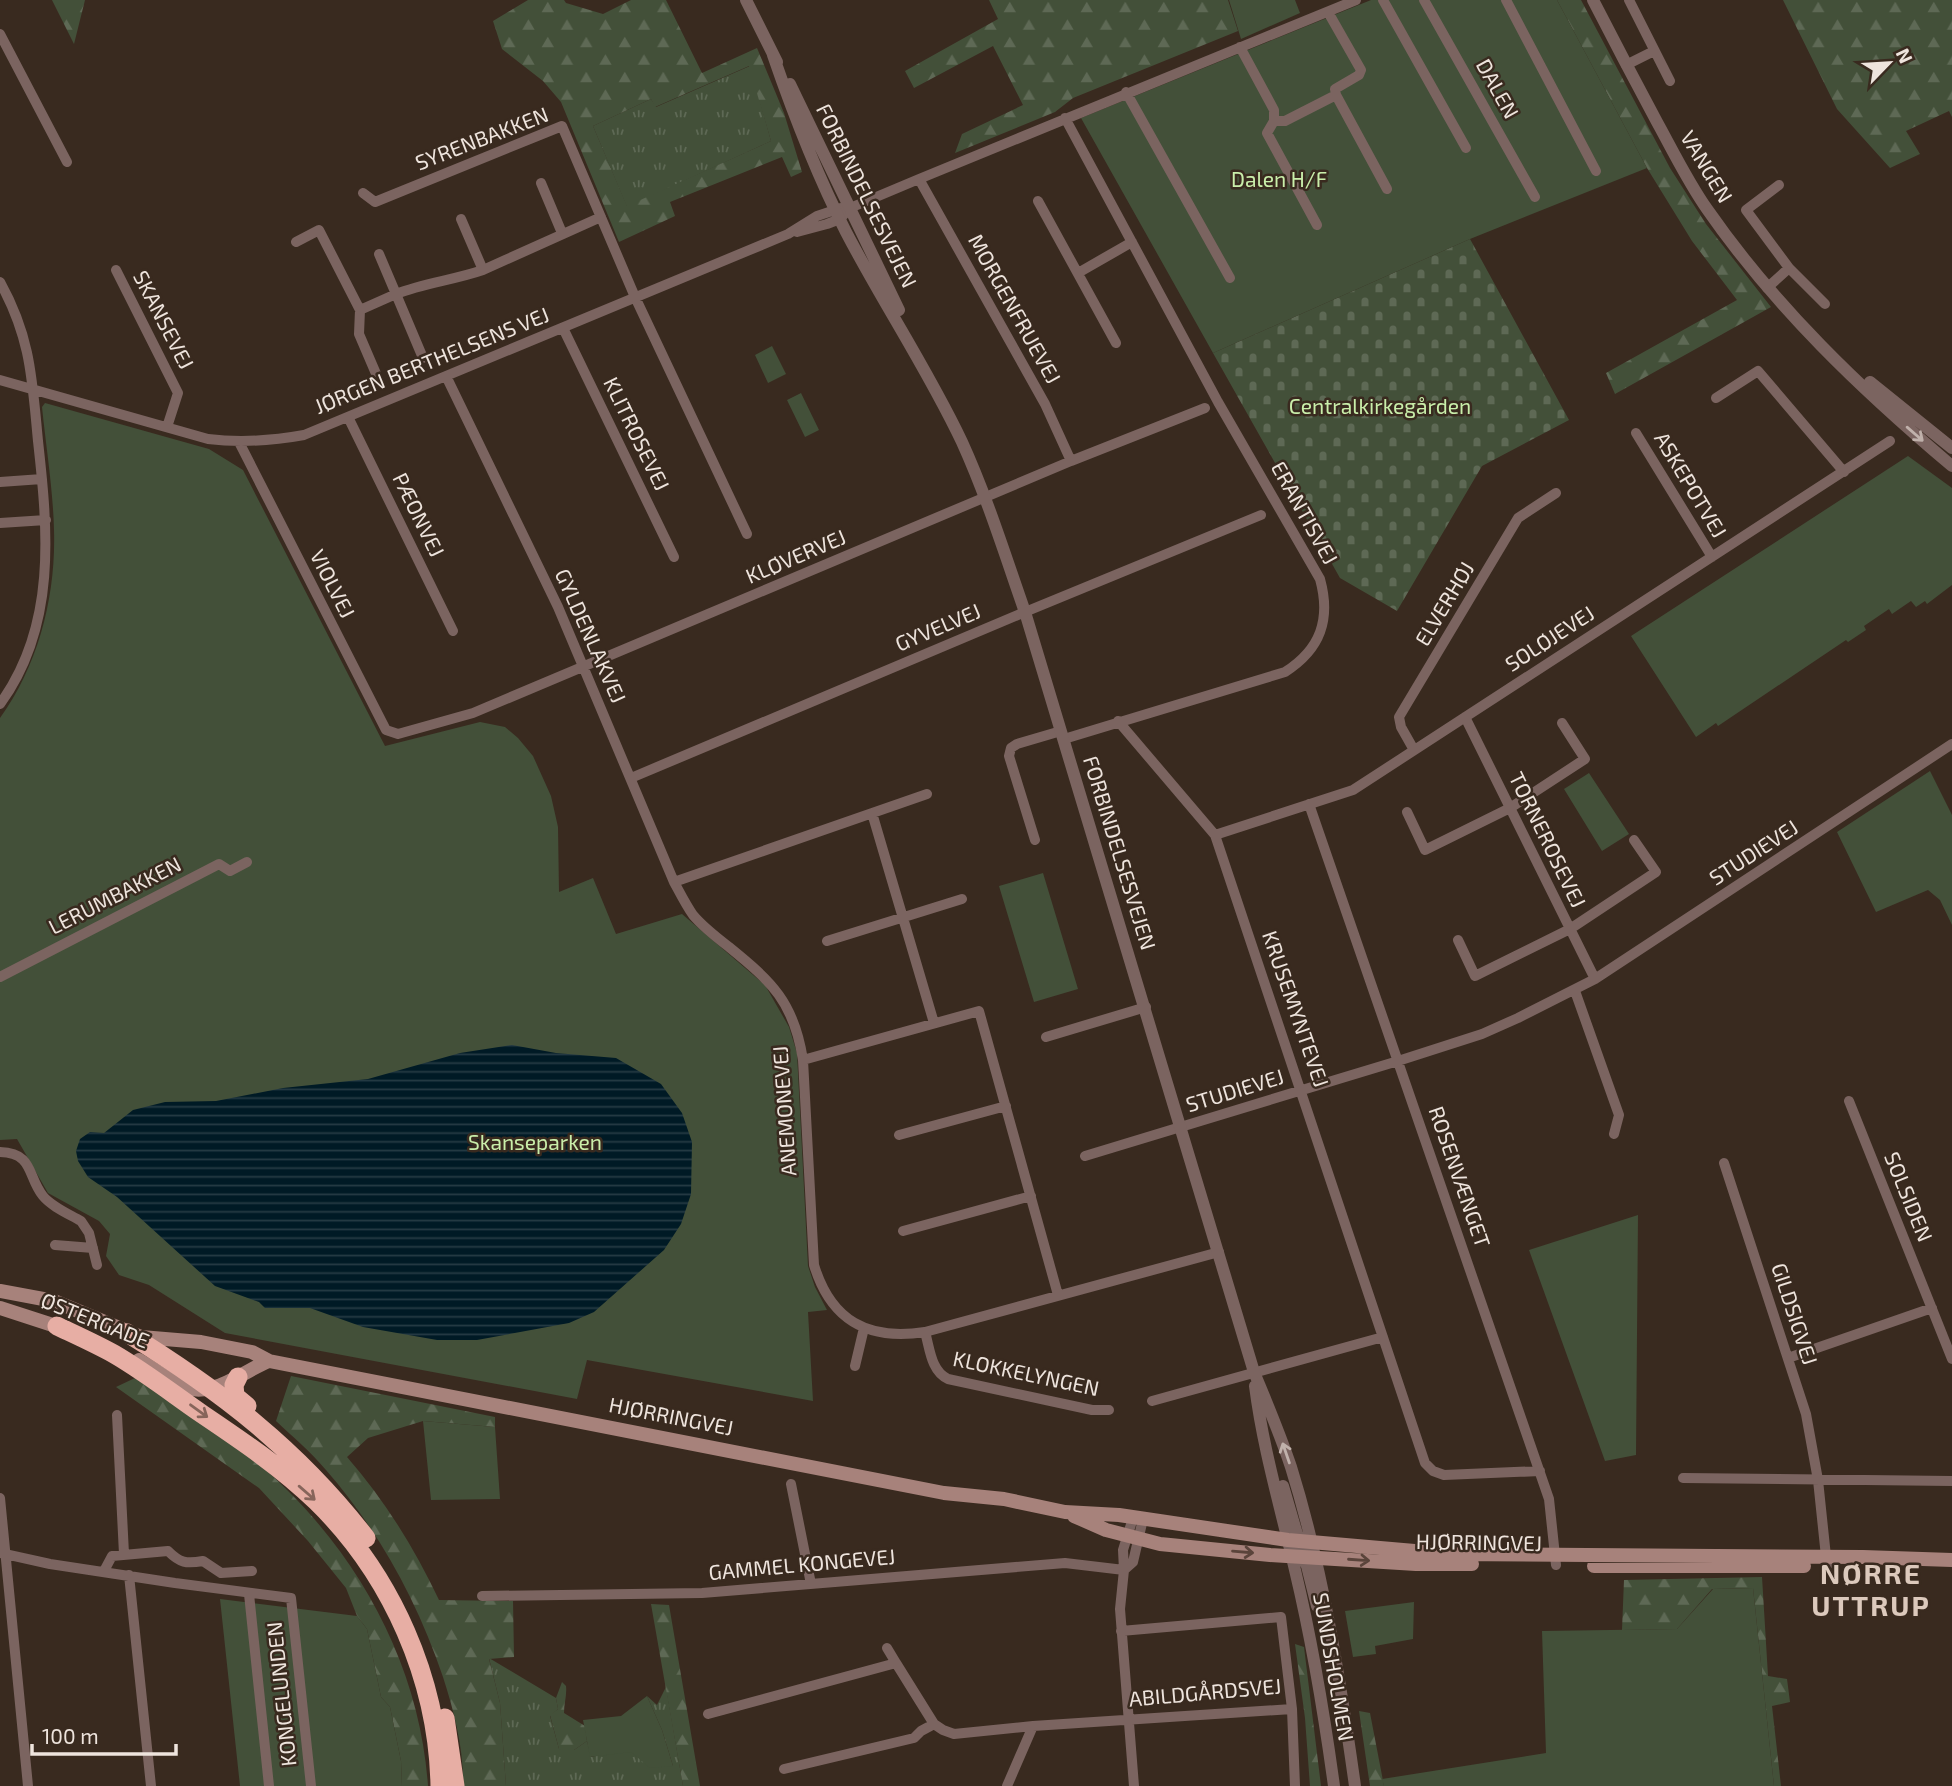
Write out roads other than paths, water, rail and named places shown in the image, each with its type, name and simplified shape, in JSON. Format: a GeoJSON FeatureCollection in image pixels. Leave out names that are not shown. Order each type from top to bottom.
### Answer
{"type":"FeatureCollection","features":[{"type":"Feature","properties":{"kind":"highway"},"geometry":{"type":"LineString","coordinates":[[57,1326],[113,1353],[254,1450],[316,1501],[342,1529],[385,1590],[417,1659],[436,1732],[440,1786]]}},
{"type":"Feature","properties":{"kind":"highway"},"geometry":{"type":"LineString","coordinates":[[127,1333],[211,1388],[274,1437],[310,1472],[370,1544],[407,1606],[426,1651],[444,1708],[455,1786]]}},
{"type":"Feature","properties":{"kind":"highway"},"geometry":{"type":"LineString","coordinates":[[238,1377],[234,1385],[235,1396],[296,1451],[310,1472]]}},
{"type":"Feature","properties":{"kind":"main road","name":"ØSTERGADE"},"geometry":{"type":"LineString","coordinates":[[0,1291],[54,1301],[127,1333]]}},
{"type":"Feature","properties":{"kind":"main road","name":"ØSTERGADE"},"geometry":{"type":"LineString","coordinates":[[0,1308],[117,1347],[184,1387],[211,1388]]}},
{"type":"Feature","properties":{"kind":"main road","name":"HJØRRINGVEJ"},"geometry":{"type":"LineString","coordinates":[[127,1333],[141,1337],[201,1342],[252,1352],[270,1361],[944,1493],[1004,1499],[1065,1512],[1138,1518],[1301,1548],[1416,1564],[1952,1560]]}},
{"type":"Feature","properties":{"kind":"main road"},"geometry":{"type":"LineString","coordinates":[[211,1388],[270,1361]]}},
{"type":"Feature","properties":{"kind":"main road","name":"HJØRRINGVEJ"},"geometry":{"type":"LineString","coordinates":[[1065,1512],[1132,1538],[1195,1548],[1301,1548]]}},
{"type":"Feature","properties":{"kind":"street","name":"FORBINDELSESVEJEN"},"geometry":{"type":"LineString","coordinates":[[746,0],[798,99],[898,307],[918,356]]}},
{"type":"Feature","properties":{"kind":"street"},"geometry":{"type":"LineString","coordinates":[[1065,118],[1356,0]]}},
{"type":"Feature","properties":{"kind":"street"},"geometry":{"type":"LineString","coordinates":[[1383,0],[1466,148]]}},
{"type":"Feature","properties":{"kind":"street","name":"DALEN"},"geometry":{"type":"LineString","coordinates":[[1424,0],[1535,197]]}},
{"type":"Feature","properties":{"kind":"street"},"geometry":{"type":"LineString","coordinates":[[1506,0],[1596,172]]}},
{"type":"Feature","properties":{"kind":"street","name":"VANGEN"},"geometry":{"type":"LineString","coordinates":[[1593,0],[1706,208],[1768,288],[1812,337],[1952,466]]}},
{"type":"Feature","properties":{"kind":"street"},"geometry":{"type":"LineString","coordinates":[[1629,0],[1670,81]]}},
{"type":"Feature","properties":{"kind":"street"},"geometry":{"type":"LineString","coordinates":[[1328,12],[1361,70],[1359,75],[1335,89],[1336,95],[1387,189]]}},
{"type":"Feature","properties":{"kind":"street"},"geometry":{"type":"LineString","coordinates":[[0,34],[67,162]]}},
{"type":"Feature","properties":{"kind":"street"},"geometry":{"type":"LineString","coordinates":[[1240,47],[1273,110],[1274,121],[1267,133],[1317,225]]}},
{"type":"Feature","properties":{"kind":"street"},"geometry":{"type":"LineString","coordinates":[[1626,65],[1654,51]]}},
{"type":"Feature","properties":{"kind":"street","name":"FORBINDELSESVEJEN"},"geometry":{"type":"LineString","coordinates":[[773,55],[800,131],[838,214],[856,251],[918,356],[962,443],[985,498],[1025,612],[1063,735],[1254,1372],[1294,1478],[1301,1548]]}},
{"type":"Feature","properties":{"kind":"street"},"geometry":{"type":"LineString","coordinates":[[1126,92],[1230,278]]}},
{"type":"Feature","properties":{"kind":"street"},"geometry":{"type":"LineString","coordinates":[[1274,121],[1285,121],[1336,95]]}},
{"type":"Feature","properties":{"kind":"street","name":"JØRGEN BERTHELSENS VEJ"},"geometry":{"type":"LineString","coordinates":[[239,442],[273,441],[304,435],[788,234],[817,216],[838,214],[1065,118]]}},
{"type":"Feature","properties":{"kind":"street","name":"ERANTISVEJ"},"geometry":{"type":"LineString","coordinates":[[1035,840],[1009,756],[1011,748],[1017,744],[1118,721],[1285,672],[1300,662],[1319,637],[1324,605],[1320,579],[1218,402],[1065,118]]}},
{"type":"Feature","properties":{"kind":"street","name":"SYRENBAKKEN"},"geometry":{"type":"LineString","coordinates":[[363,193],[374,202],[562,126],[635,297]]}},
{"type":"Feature","properties":{"kind":"street","name":"MORGENFRUEVEJ"},"geometry":{"type":"LineString","coordinates":[[919,179],[1045,404],[1071,461]]}},
{"type":"Feature","properties":{"kind":"street"},"geometry":{"type":"LineString","coordinates":[[541,183],[562,233]]}},
{"type":"Feature","properties":{"kind":"street"},"geometry":{"type":"LineString","coordinates":[[1779,185],[1746,210],[1789,268],[1825,304]]}},
{"type":"Feature","properties":{"kind":"street"},"geometry":{"type":"LineString","coordinates":[[1038,201],[1116,343]]}},
{"type":"Feature","properties":{"kind":"street"},"geometry":{"type":"LineString","coordinates":[[360,310],[412,288],[461,278],[483,270],[601,217]]}},
{"type":"Feature","properties":{"kind":"street"},"geometry":{"type":"LineString","coordinates":[[461,219],[483,270]]}},
{"type":"Feature","properties":{"kind":"street"},"geometry":{"type":"LineString","coordinates":[[296,242],[319,230],[360,310],[359,334],[377,376]]}},
{"type":"Feature","properties":{"kind":"street"},"geometry":{"type":"LineString","coordinates":[[1077,273],[1132,242]]}},
{"type":"Feature","properties":{"kind":"street"},"geometry":{"type":"LineString","coordinates":[[379,254],[423,358]]}},
{"type":"Feature","properties":{"kind":"street"},"geometry":{"type":"LineString","coordinates":[[1768,288],[1789,268]]}},
{"type":"Feature","properties":{"kind":"street","name":"SKANSEVEJ"},"geometry":{"type":"LineString","coordinates":[[116,270],[178,393],[167,427]]}},
{"type":"Feature","properties":{"kind":"street"},"geometry":{"type":"LineString","coordinates":[[0,282],[11,302],[26,343],[42,479],[47,557],[43,597],[21,666],[0,704]]}},
{"type":"Feature","properties":{"kind":"street"},"geometry":{"type":"LineString","coordinates":[[635,297],[747,534]]}},
{"type":"Feature","properties":{"kind":"street","name":"KLITROSEVEJ"},"geometry":{"type":"LineString","coordinates":[[563,327],[674,558]]}},
{"type":"Feature","properties":{"kind":"street","name":"VANGEN"},"geometry":{"type":"LineString","coordinates":[[1812,337],[1952,448]]}},
{"type":"Feature","properties":{"kind":"street"},"geometry":{"type":"LineString","coordinates":[[1716,398],[1758,371],[1844,472]]}},
{"type":"Feature","properties":{"kind":"street","name":"GYLDENLAKVEJ"},"geometry":{"type":"LineString","coordinates":[[446,376],[558,607],[674,882],[693,914]]}},
{"type":"Feature","properties":{"kind":"street"},"geometry":{"type":"LineString","coordinates":[[0,380],[208,439],[239,442]]}},
{"type":"Feature","properties":{"kind":"street","name":"KLØVERVEJ"},"geometry":{"type":"LineString","coordinates":[[398,734],[473,713],[1071,461],[1205,408]]}},
{"type":"Feature","properties":{"kind":"street","name":"PÆONVEJ"},"geometry":{"type":"LineString","coordinates":[[348,417],[453,631]]}},
{"type":"Feature","properties":{"kind":"street","name":"ASKEPOTVEJ"},"geometry":{"type":"LineString","coordinates":[[1636,433],[1712,557]]}},
{"type":"Feature","properties":{"kind":"street","name":"SOLØJEVEJ"},"geometry":{"type":"LineString","coordinates":[[1215,835],[1353,790],[1890,441]]}},
{"type":"Feature","properties":{"kind":"street","name":"VIOLVEJ"},"geometry":{"type":"LineString","coordinates":[[239,442],[386,730],[398,734]]}},
{"type":"Feature","properties":{"kind":"street"},"geometry":{"type":"LineString","coordinates":[[0,482],[42,479]]}},
{"type":"Feature","properties":{"kind":"street","name":"ELVERHØJ"},"geometry":{"type":"LineString","coordinates":[[1414,750],[1401,727],[1399,717],[1518,518],[1556,493]]}},
{"type":"Feature","properties":{"kind":"street","name":"GYVELVEJ"},"geometry":{"type":"LineString","coordinates":[[631,778],[1261,516]]}},
{"type":"Feature","properties":{"kind":"street"},"geometry":{"type":"LineString","coordinates":[[0,523],[46,520]]}},
{"type":"Feature","properties":{"kind":"street","name":"TORNEROSEVEJ"},"geometry":{"type":"LineString","coordinates":[[1465,717],[1595,979]]}},
{"type":"Feature","properties":{"kind":"street","name":"KRUSEMYNTEVEJ"},"geometry":{"type":"LineString","coordinates":[[1118,721],[1215,835],[1425,1463],[1433,1471],[1444,1475],[1540,1471]]}},
{"type":"Feature","properties":{"kind":"street"},"geometry":{"type":"LineString","coordinates":[[1407,812],[1425,850],[1510,808],[1586,759],[1562,723]]}},
{"type":"Feature","properties":{"kind":"street","name":"STUDIEVEJ"},"geometry":{"type":"LineString","coordinates":[[1085,1156],[1482,1034],[1575,991],[1952,744]]}},
{"type":"Feature","properties":{"kind":"street"},"geometry":{"type":"LineString","coordinates":[[674,882],[927,794]]}},
{"type":"Feature","properties":{"kind":"street","name":"ROSENVÆNGET"},"geometry":{"type":"LineString","coordinates":[[1310,804],[1540,1471],[1553,1518],[1556,1561]]}},
{"type":"Feature","properties":{"kind":"street"},"geometry":{"type":"LineString","coordinates":[[872,813],[934,1023]]}},
{"type":"Feature","properties":{"kind":"street"},"geometry":{"type":"LineString","coordinates":[[1458,940],[1475,976],[1570,929],[1656,872],[1634,840]]}},
{"type":"Feature","properties":{"kind":"street","name":"LERUMBAKKEN"},"geometry":{"type":"LineString","coordinates":[[0,977],[219,864],[230,871],[247,862]]}},
{"type":"Feature","properties":{"kind":"street"},"geometry":{"type":"LineString","coordinates":[[827,941],[962,899]]}},
{"type":"Feature","properties":{"kind":"street","name":"ANEMONEVEJ"},"geometry":{"type":"LineString","coordinates":[[693,914],[709,932],[766,977],[782,998],[799,1035],[803,1060],[814,1265],[820,1286],[846,1319],[864,1328],[887,1334],[925,1332],[1219,1252]]}},
{"type":"Feature","properties":{"kind":"street"},"geometry":{"type":"LineString","coordinates":[[1575,991],[1619,1115],[1614,1134]]}},
{"type":"Feature","properties":{"kind":"street"},"geometry":{"type":"LineString","coordinates":[[1046,1037],[1146,1007]]}},
{"type":"Feature","properties":{"kind":"street"},"geometry":{"type":"LineString","coordinates":[[803,1060],[979,1011],[1058,1295]]}},
{"type":"Feature","properties":{"kind":"street","name":"SOLSIDEN"},"geometry":{"type":"LineString","coordinates":[[1849,1101],[1952,1359]]}},
{"type":"Feature","properties":{"kind":"street"},"geometry":{"type":"LineString","coordinates":[[899,1135],[1006,1106]]}},
{"type":"Feature","properties":{"kind":"street"},"geometry":{"type":"LineString","coordinates":[[0,1152],[20,1156],[28,1164],[43,1196],[81,1221],[89,1233],[97,1265]]}},
{"type":"Feature","properties":{"kind":"street","name":"GILDSIGVEJ"},"geometry":{"type":"LineString","coordinates":[[1724,1163],[1806,1414],[1818,1480],[1826,1562]]}},
{"type":"Feature","properties":{"kind":"street"},"geometry":{"type":"LineString","coordinates":[[903,1231],[1031,1196]]}},
{"type":"Feature","properties":{"kind":"street"},"geometry":{"type":"LineString","coordinates":[[55,1245],[93,1248]]}},
{"type":"Feature","properties":{"kind":"street"},"geometry":{"type":"LineString","coordinates":[[1788,1358],[1932,1308]]}},
{"type":"Feature","properties":{"kind":"street"},"geometry":{"type":"LineString","coordinates":[[855,1366],[864,1328]]}},
{"type":"Feature","properties":{"kind":"street","name":"KLOKKELYNGEN"},"geometry":{"type":"LineString","coordinates":[[925,1332],[934,1366],[940,1375],[948,1379],[1093,1410],[1109,1410]]}},
{"type":"Feature","properties":{"kind":"street"},"geometry":{"type":"LineString","coordinates":[[1152,1401],[1383,1337]]}},
{"type":"Feature","properties":{"kind":"street","name":"FORBINDELSESVEJEN"},"geometry":{"type":"LineString","coordinates":[[1254,1372],[1263,1438],[1282,1483],[1301,1548]]}},
{"type":"Feature","properties":{"kind":"street"},"geometry":{"type":"LineString","coordinates":[[117,1415],[124,1555]]}},
{"type":"Feature","properties":{"kind":"street"},"geometry":{"type":"LineString","coordinates":[[1263,1438],[1277,1428]]}},
{"type":"Feature","properties":{"kind":"street"},"geometry":{"type":"LineString","coordinates":[[1683,1478],[1952,1481]]}},
{"type":"Feature","properties":{"kind":"street"},"geometry":{"type":"LineString","coordinates":[[791,1484],[811,1584]]}},
{"type":"Feature","properties":{"kind":"street"},"geometry":{"type":"LineString","coordinates":[[0,1498],[3,1554],[28,1786]]}},
{"type":"Feature","properties":{"kind":"street"},"geometry":{"type":"LineString","coordinates":[[1133,1786],[1121,1631],[1124,1570],[1122,1559],[1138,1518]]}},
{"type":"Feature","properties":{"kind":"street","name":"SUNDSHOLMEN"},"geometry":{"type":"LineString","coordinates":[[1301,1548],[1344,1712],[1355,1786]]}},
{"type":"Feature","properties":{"kind":"street","name":"SUNDSHOLMEN"},"geometry":{"type":"LineString","coordinates":[[1301,1548],[1317,1675],[1335,1786]]}},
{"type":"Feature","properties":{"kind":"street"},"geometry":{"type":"LineString","coordinates":[[104,1572],[112,1556],[168,1551],[178,1561],[203,1561],[221,1573],[252,1571]]}},
{"type":"Feature","properties":{"kind":"street"},"geometry":{"type":"LineString","coordinates":[[3,1554],[249,1594]]}},
{"type":"Feature","properties":{"kind":"street"},"geometry":{"type":"LineString","coordinates":[[176,1583],[178,1561]]}},
{"type":"Feature","properties":{"kind":"street","name":"GAMMEL KONGEVEJ"},"geometry":{"type":"LineString","coordinates":[[482,1595],[702,1593],[1065,1563],[1124,1570]]}},
{"type":"Feature","properties":{"kind":"street"},"geometry":{"type":"LineString","coordinates":[[130,1575],[151,1786]]}},
{"type":"Feature","properties":{"kind":"street","name":"KONGELUNDEN"},"geometry":{"type":"LineString","coordinates":[[269,1786],[249,1594],[291,1598],[311,1786]]}},
{"type":"Feature","properties":{"kind":"street","name":"ABILDGÅRDSVEJ"},"geometry":{"type":"LineString","coordinates":[[934,1724],[954,1734],[1033,1726],[1292,1709],[1281,1617],[1121,1631]]}},
{"type":"Feature","properties":{"kind":"street"},"geometry":{"type":"LineString","coordinates":[[784,1769],[914,1738],[934,1724],[887,1648]]}},
{"type":"Feature","properties":{"kind":"street"},"geometry":{"type":"LineString","coordinates":[[708,1714],[895,1663]]}},
{"type":"Feature","properties":{"kind":"street"},"geometry":{"type":"LineString","coordinates":[[1292,1709],[1295,1786]]}},
{"type":"Feature","properties":{"kind":"street"},"geometry":{"type":"LineString","coordinates":[[1007,1786],[1033,1726]]}},
{"type":"Feature","properties":{"kind":"water"},"geometry":{"type":"Polygon","coordinates":[[[512,1045],[556,1053],[616,1058],[661,1084],[682,1113],[692,1142],[691,1194],[681,1224],[664,1250],[594,1312],[569,1323],[477,1340],[437,1340],[363,1327],[310,1308],[265,1308],[259,1302],[215,1286],[117,1197],[88,1177],[78,1161],[76,1151],[80,1139],[90,1132],[104,1133],[133,1110],[165,1102],[216,1101],[283,1088],[368,1079],[460,1053],[512,1045]]]}},
{"type":"Feature","properties":{"kind":"district","name":"NØRRE UTTRUP"},"geometry":{"type":"Point","coordinates":[1871,1590]}},
{"type":"Feature","properties":{"kind":"park label","name":"Dalen H/F"},"geometry":{"type":"Point","coordinates":[1279,180]}},
{"type":"Feature","properties":{"kind":"park label","name":"Centralkirkegården"},"geometry":{"type":"Point","coordinates":[1380,407]}},
{"type":"Feature","properties":{"kind":"park label","name":"Skanseparken"},"geometry":{"type":"Point","coordinates":[535,1143]}}]}
